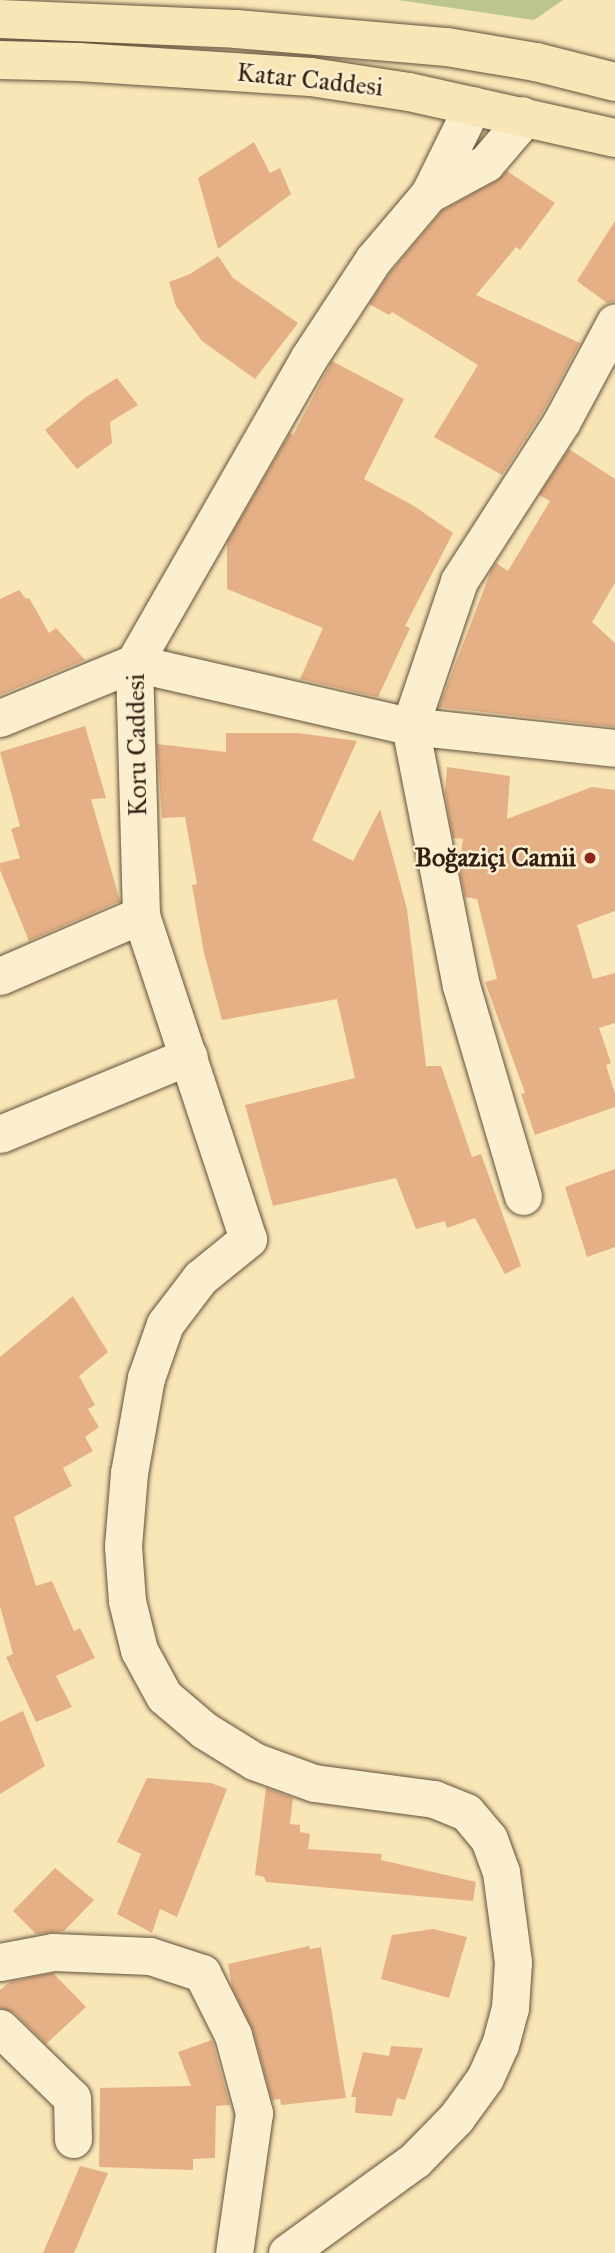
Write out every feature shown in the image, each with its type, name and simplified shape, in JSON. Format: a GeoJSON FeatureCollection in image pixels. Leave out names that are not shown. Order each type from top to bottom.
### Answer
{"type":"FeatureCollection","features":[{"type":"Feature","properties":{"kind":"main road","name":"Katar Caddesi"},"geometry":{"type":"LineString","coordinates":[[0,19],[236,29],[419,44],[536,62],[615,82]]}},
{"type":"Feature","properties":{"kind":"main road"},"geometry":{"type":"LineString","coordinates":[[473,106],[482,53]]}},
{"type":"Feature","properties":{"kind":"main road","name":"Katar Caddesi"},"geometry":{"type":"LineString","coordinates":[[0,60],[93,62],[311,77],[522,115],[615,138]]}},
{"type":"Feature","properties":{"kind":"main road"},"geometry":{"type":"LineString","coordinates":[[522,115],[536,62]]}},
{"type":"Feature","properties":{"kind":"street"},"geometry":{"type":"LineString","coordinates":[[429,194],[473,106]]}},
{"type":"Feature","properties":{"kind":"street"},"geometry":{"type":"LineString","coordinates":[[429,194],[486,163],[516,128],[522,115]]}},
{"type":"Feature","properties":{"kind":"street","name":"Koru Caddesi"},"geometry":{"type":"LineString","coordinates":[[287,2253],[415,2160],[456,2118],[485,2078],[500,2045],[510,2008],[513,1962],[501,1872],[489,1839],[466,1812],[434,1799],[314,1783],[254,1761],[204,1730],[164,1696],[139,1650],[127,1601],[123,1546],[129,1472],[146,1378],[165,1324],[200,1278],[248,1238],[141,915],[134,663],[308,359],[373,260],[429,194]]}},
{"type":"Feature","properties":{"kind":"street"},"geometry":{"type":"LineString","coordinates":[[523,1196],[461,986],[410,726],[459,580],[562,421],[615,322]]}},
{"type":"Feature","properties":{"kind":"street"},"geometry":{"type":"LineString","coordinates":[[0,718],[134,663],[410,726],[615,748]]}},
{"type":"Feature","properties":{"kind":"street"},"geometry":{"type":"LineString","coordinates":[[0,976],[141,915]]}},
{"type":"Feature","properties":{"kind":"street"},"geometry":{"type":"LineString","coordinates":[[0,1134],[189,1056]]}},
{"type":"Feature","properties":{"kind":"street"},"geometry":{"type":"LineString","coordinates":[[0,1962],[53,1952],[150,1956],[202,1973],[233,2035],[254,2113],[234,2253]]}},
{"type":"Feature","properties":{"kind":"street"},"geometry":{"type":"LineString","coordinates":[[0,2028],[72,2098],[73,2139]]}},
{"type":"Feature","properties":{"kind":"green space"},"geometry":{"type":"Polygon","coordinates":[[[398,0],[563,0],[534,20],[398,0]]]}},
{"type":"Feature","properties":{"kind":"building"},"geometry":{"type":"Polygon","coordinates":[[[254,142],[270,173],[280,168],[291,194],[218,249],[198,178],[254,142]]]}},
{"type":"Feature","properties":{"kind":"building"},"geometry":{"type":"Polygon","coordinates":[[[507,171],[555,203],[520,250],[516,247],[476,295],[580,343],[544,410],[502,475],[434,437],[478,365],[392,312],[389,315],[369,304],[390,273],[442,211],[496,181],[507,171]]]}},
{"type":"Feature","properties":{"kind":"building"},"geometry":{"type":"Polygon","coordinates":[[[615,221],[615,301],[607,303],[577,281],[615,221]]]}},
{"type":"Feature","properties":{"kind":"building"},"geometry":{"type":"Polygon","coordinates":[[[218,256],[233,278],[298,323],[255,379],[202,341],[176,306],[169,282],[190,274],[218,256]]]}},
{"type":"Feature","properties":{"kind":"building"},"geometry":{"type":"Polygon","coordinates":[[[332,361],[404,399],[364,479],[414,506],[453,533],[405,626],[410,628],[378,697],[300,679],[323,628],[227,589],[227,542],[290,433],[293,435],[332,361]]]}},
{"type":"Feature","properties":{"kind":"building"},"geometry":{"type":"Polygon","coordinates":[[[117,378],[138,405],[110,422],[112,443],[77,469],[45,430],[86,397],[117,378]]]}},
{"type":"Feature","properties":{"kind":"building"},"geometry":{"type":"Polygon","coordinates":[[[569,449],[615,479],[615,583],[592,622],[615,643],[615,727],[439,707],[491,571],[496,563],[508,571],[550,501],[539,495],[569,449]]]}},
{"type":"Feature","properties":{"kind":"building"},"geometry":{"type":"Polygon","coordinates":[[[19,590],[26,599],[29,598],[49,633],[56,628],[85,660],[0,695],[0,599],[19,590]]]}},
{"type":"Feature","properties":{"kind":"building"},"geometry":{"type":"Polygon","coordinates":[[[85,726],[106,798],[91,799],[120,901],[29,941],[0,870],[0,863],[20,858],[11,829],[20,826],[0,752],[85,726]]]}},
{"type":"Feature","properties":{"kind":"building"},"geometry":{"type":"Polygon","coordinates":[[[226,733],[298,733],[357,741],[312,840],[353,861],[380,809],[407,909],[426,1066],[441,1066],[472,1157],[481,1154],[521,1266],[505,1274],[475,1218],[447,1228],[445,1221],[416,1229],[396,1178],[273,1206],[245,1105],[355,1078],[337,999],[222,1020],[204,953],[192,885],[197,884],[185,817],[162,818],[157,744],[226,752],[226,733]]]}},
{"type":"Feature","properties":{"kind":"building"},"geometry":{"type":"Polygon","coordinates":[[[447,767],[510,776],[507,819],[592,787],[615,790],[615,911],[577,925],[593,979],[615,973],[615,1023],[599,1028],[611,1063],[606,1065],[615,1094],[615,1107],[535,1135],[521,1094],[525,1093],[485,982],[497,979],[477,899],[465,897],[459,866],[463,839],[453,838],[445,793],[447,767]]]}},
{"type":"Feature","properties":{"kind":"building"},"geometry":{"type":"Polygon","coordinates":[[[615,1169],[615,1247],[587,1257],[565,1187],[615,1169]]]}},
{"type":"Feature","properties":{"kind":"building"},"geometry":{"type":"Polygon","coordinates":[[[73,1296],[108,1352],[79,1376],[95,1405],[88,1409],[99,1427],[85,1437],[93,1451],[63,1468],[72,1486],[14,1517],[36,1586],[52,1581],[74,1631],[80,1628],[95,1658],[56,1676],[72,1707],[36,1722],[6,1657],[13,1654],[0,1606],[0,1357],[73,1296]]]}},
{"type":"Feature","properties":{"kind":"building"},"geometry":{"type":"Polygon","coordinates":[[[23,1711],[45,1766],[0,1794],[0,1722],[23,1711]]]}},
{"type":"Feature","properties":{"kind":"building"},"geometry":{"type":"Polygon","coordinates":[[[147,1778],[211,1783],[227,1789],[177,1917],[160,1909],[152,1933],[117,1914],[141,1854],[117,1842],[147,1778]]]}},
{"type":"Feature","properties":{"kind":"building"},"geometry":{"type":"Polygon","coordinates":[[[266,1788],[293,1798],[290,1824],[300,1825],[300,1832],[310,1834],[308,1849],[382,1854],[381,1860],[476,1882],[473,1901],[266,1882],[264,1877],[255,1875],[266,1788]]]}},
{"type":"Feature","properties":{"kind":"building"},"geometry":{"type":"Polygon","coordinates":[[[55,1868],[94,1900],[64,1931],[36,1934],[13,1911],[55,1868]]]}},
{"type":"Feature","properties":{"kind":"building"},"geometry":{"type":"Polygon","coordinates":[[[433,1929],[467,1937],[449,1998],[381,1979],[392,1935],[433,1929]]]}},
{"type":"Feature","properties":{"kind":"building"},"geometry":{"type":"Polygon","coordinates":[[[309,1946],[310,1949],[321,1947],[346,2098],[281,2105],[280,2099],[272,2100],[253,2030],[232,1987],[228,1964],[309,1946]]]}},
{"type":"Feature","properties":{"kind":"building"},"geometry":{"type":"Polygon","coordinates":[[[53,1973],[86,2007],[46,2044],[15,2013],[0,2008],[0,1990],[10,1982],[53,1973]]]}},
{"type":"Feature","properties":{"kind":"building"},"geometry":{"type":"Polygon","coordinates":[[[212,2040],[230,2105],[216,2106],[215,2158],[193,2159],[193,2170],[99,2167],[100,2088],[191,2086],[178,2052],[212,2040]]]}},
{"type":"Feature","properties":{"kind":"building"},"geometry":{"type":"Polygon","coordinates":[[[391,2046],[423,2048],[405,2100],[397,2098],[392,2116],[355,2113],[356,2097],[351,2097],[363,2052],[389,2056],[391,2046]]]}},
{"type":"Feature","properties":{"kind":"building"},"geometry":{"type":"Polygon","coordinates":[[[80,2166],[108,2173],[74,2253],[43,2253],[80,2166]]]}},
{"type":"Feature","properties":{"kind":"place","name":"Boğaziçi Camii"},"geometry":{"type":"Point","coordinates":[590,858]}}]}
